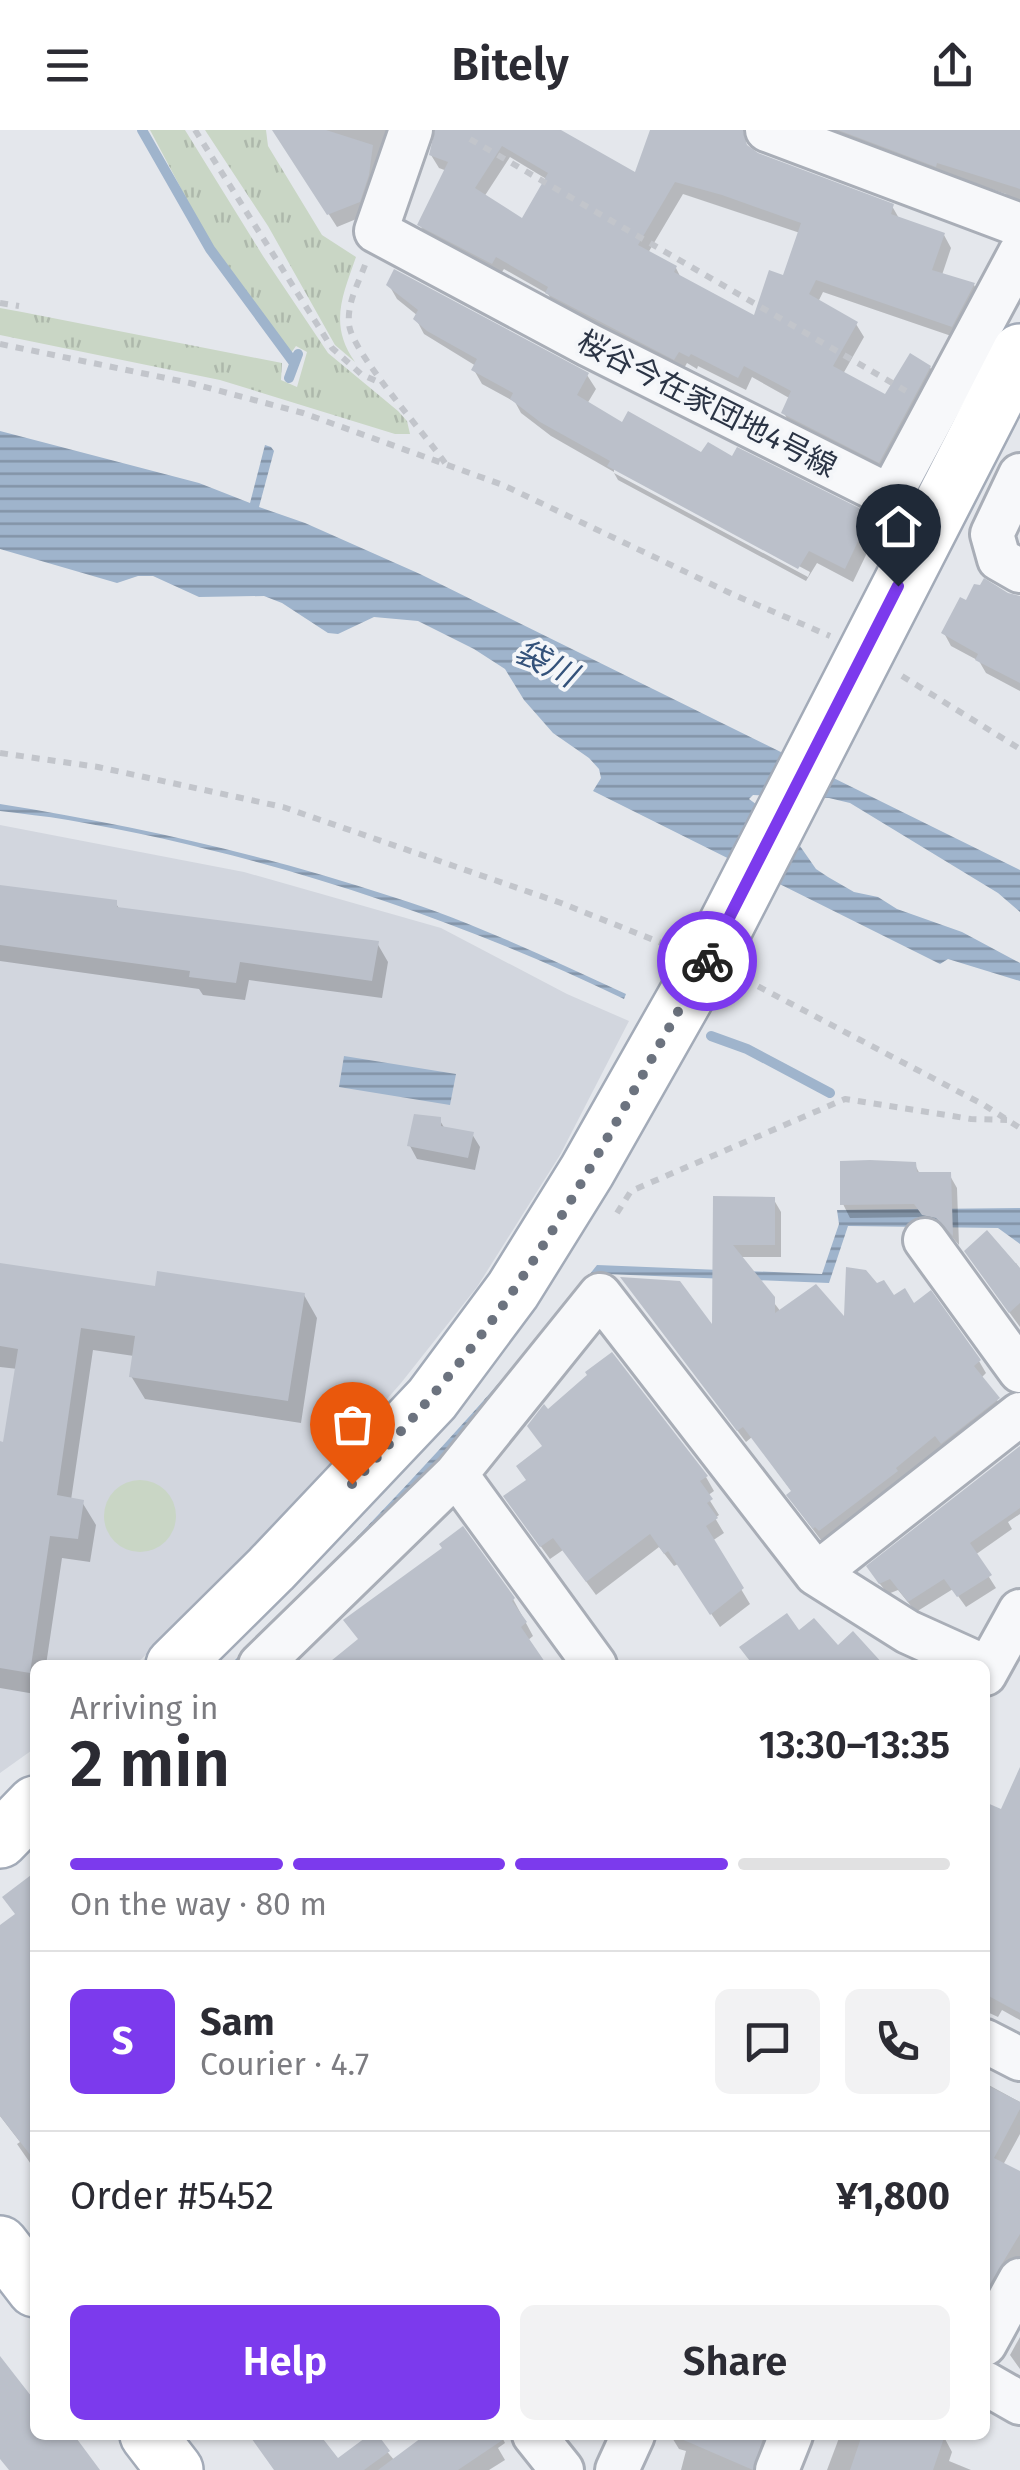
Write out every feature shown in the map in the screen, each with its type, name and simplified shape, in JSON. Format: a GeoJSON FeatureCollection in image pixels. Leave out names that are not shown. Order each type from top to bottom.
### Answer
{"type":"FeatureCollection","features":[{"type":"Feature","properties":{"kind":"main road"},"geometry":{"type":"LineString","coordinates":[[179,1660],[271,1570],[444,1383],[514,1290],[587,1171],[714,947],[1020,352]]}},
{"type":"Feature","properties":{"kind":"main road"},"geometry":{"type":"LineString","coordinates":[[0,1840],[30,1809]]}},
{"type":"Feature","properties":{"kind":"main road"},"geometry":{"type":"LineString","coordinates":[[0,2244],[30,2283]]}},
{"type":"Feature","properties":{"kind":"main road"},"geometry":{"type":"LineString","coordinates":[[152,2440],[175,2470]]}},
{"type":"Feature","properties":{"kind":"street"},"geometry":{"type":"LineString","coordinates":[[376,232],[412,130]]}},
{"type":"Feature","properties":{"kind":"street"},"geometry":{"type":"LineString","coordinates":[[767,130],[859,145],[1020,225]]}},
{"type":"Feature","properties":{"kind":"street","name":"桜谷今在家団地4号線"},"geometry":{"type":"LineString","coordinates":[[376,232],[588,345],[890,496],[1020,253]]}},
{"type":"Feature","properties":{"kind":"street"},"geometry":{"type":"LineString","coordinates":[[1020,475],[992,534],[998,558],[1020,571]]}},
{"type":"Feature","properties":{"kind":"street"},"geometry":{"type":"LineString","coordinates":[[926,1240],[1020,1370]]}},
{"type":"Feature","properties":{"kind":"street"},"geometry":{"type":"LineString","coordinates":[[265,1660],[456,1474],[600,1296],[816,1574],[908,1632],[966,1660]]}},
{"type":"Feature","properties":{"kind":"street"},"geometry":{"type":"LineString","coordinates":[[816,1574],[1020,1414]]}},
{"type":"Feature","properties":{"kind":"street"},"geometry":{"type":"LineString","coordinates":[[456,1474],[592,1660]]}},
{"type":"Feature","properties":{"kind":"street"},"geometry":{"type":"LineString","coordinates":[[990,1661],[1020,1611]]}},
{"type":"Feature","properties":{"kind":"street"},"geometry":{"type":"LineString","coordinates":[[990,2335],[1020,2280]]}},
{"type":"Feature","properties":{"kind":"street"},"geometry":{"type":"LineString","coordinates":[[990,2387],[1020,2403]]}},
{"type":"Feature","properties":{"kind":"street"},"geometry":{"type":"LineString","coordinates":[[538,2440],[562,2470]]}},
{"type":"Feature","properties":{"kind":"street"},"geometry":{"type":"LineString","coordinates":[[616,2470],[631,2440]]}},
{"type":"Feature","properties":{"kind":"street"},"geometry":{"type":"LineString","coordinates":[[778,2470],[789,2440]]}},
{"type":"Feature","properties":{"kind":"path"},"geometry":{"type":"LineString","coordinates":[[195,130],[332,348],[361,374],[385,385]]}},
{"type":"Feature","properties":{"kind":"path"},"geometry":{"type":"LineString","coordinates":[[470,139],[936,408]]}},
{"type":"Feature","properties":{"kind":"path"},"geometry":{"type":"LineString","coordinates":[[376,232],[350,304],[348,328],[368,364],[446,464]]}},
{"type":"Feature","properties":{"kind":"path"},"geometry":{"type":"LineString","coordinates":[[0,304],[19,306]]}},
{"type":"Feature","properties":{"kind":"path"},"geometry":{"type":"LineString","coordinates":[[0,344],[190,383],[304,412],[503,485],[732,594],[785,614],[856,668],[1020,750]]}},
{"type":"Feature","properties":{"kind":"path"},"geometry":{"type":"LineString","coordinates":[[0,753],[98,767],[283,807],[561,903],[714,947],[1020,1128]]}},
{"type":"Feature","properties":{"kind":"path"},"geometry":{"type":"LineString","coordinates":[[613,1219],[632,1190],[845,1099],[971,1119],[1008,1120]]}},
{"type":"Feature","properties":{"kind":"shaded area"},"geometry":{"type":"Polygon","coordinates":[[[0,825],[244,872],[441,928],[567,994],[629,1021],[560,1155],[477,1287],[401,1383],[249,1557],[140,1660],[30,1660],[30,1752],[0,1773],[0,825]]]}},
{"type":"Feature","properties":{"kind":"green space"},"geometry":{"type":"Polygon","coordinates":[[[150,130],[185,130],[328,353],[398,411],[407,421],[410,434],[395,434],[220,380],[0,335],[0,308],[282,363],[281,380],[297,387],[307,352],[296,346],[291,353],[211,245],[150,130]]]}},
{"type":"Feature","properties":{"kind":"green space"},"geometry":{"type":"Polygon","coordinates":[[[205,130],[266,130],[268,146],[322,235],[356,257],[340,311],[342,336],[355,362],[335,345],[268,226],[205,130]]]}},
{"type":"Feature","properties":{"kind":"green space"},"geometry":{"type":"Polygon","coordinates":[[[140,1480],[154,1482],[166,1490],[174,1502],[174,1530],[166,1542],[154,1550],[140,1552],[126,1550],[114,1542],[106,1530],[104,1516],[106,1502],[114,1490],[126,1482],[140,1480]]]}},
{"type":"Feature","properties":{"kind":"water","name":"袋川"},"geometry":{"type":"Polygon","coordinates":[[[0,431],[199,483],[250,503],[265,445],[271,447],[274,451],[259,507],[420,574],[1020,870],[1020,912],[998,893],[850,803],[829,798],[753,795],[749,799],[786,826],[816,869],[854,892],[878,897],[897,909],[962,932],[1020,963],[1020,981],[948,959],[940,964],[593,791],[601,778],[599,769],[553,733],[524,700],[505,669],[418,621],[374,617],[338,634],[328,633],[264,596],[199,597],[153,576],[117,583],[0,549],[0,431]]]}},
{"type":"Feature","properties":{"kind":"water"},"geometry":{"type":"Polygon","coordinates":[[[0,804],[198,843],[345,882],[482,929],[626,994],[624,999],[491,940],[352,890],[140,834],[0,811],[0,804]]]}},
{"type":"Feature","properties":{"kind":"water"},"geometry":{"type":"Polygon","coordinates":[[[344,1056],[456,1074],[450,1105],[339,1087],[344,1056]]]}},
{"type":"Feature","properties":{"kind":"water"},"geometry":{"type":"Polygon","coordinates":[[[1020,1208],[1020,1244],[998,1228],[848,1226],[829,1283],[606,1274],[424,1482],[249,1660],[235,1660],[419,1471],[597,1265],[822,1274],[839,1224],[837,1210],[1020,1208]]]}},
{"type":"Feature","properties":{"kind":"building"},"geometry":{"type":"Polygon","coordinates":[[[272,130],[326,130],[373,145],[360,202],[327,215],[272,130]]]}},
{"type":"Feature","properties":{"kind":"building"},"geometry":{"type":"Polygon","coordinates":[[[435,130],[561,130],[635,172],[650,130],[743,130],[747,145],[758,153],[894,204],[891,214],[945,233],[932,270],[975,283],[952,327],[816,280],[809,294],[858,322],[833,366],[885,394],[910,353],[931,366],[879,463],[781,413],[791,391],[744,366],[738,378],[691,354],[689,357],[679,352],[674,360],[545,293],[548,287],[496,257],[492,264],[417,225],[448,162],[429,155],[435,130]],[[502,146],[475,188],[522,218],[548,173],[502,146]],[[675,182],[638,245],[677,266],[674,272],[754,315],[769,270],[783,275],[801,223],[675,182]]]}},
{"type":"Feature","properties":{"kind":"building"},"geometry":{"type":"Polygon","coordinates":[[[838,130],[1020,130],[1020,189],[937,163],[936,167],[838,130]]]}},
{"type":"Feature","properties":{"kind":"building"},"geometry":{"type":"Polygon","coordinates":[[[394,269],[589,373],[577,395],[622,422],[628,411],[701,452],[708,442],[732,456],[737,447],[865,511],[870,516],[845,569],[809,551],[798,569],[607,466],[610,461],[540,422],[510,399],[513,393],[471,370],[477,359],[413,319],[418,310],[386,285],[394,269]]]}},
{"type":"Feature","properties":{"kind":"building"},"geometry":{"type":"Polygon","coordinates":[[[984,578],[1020,596],[1020,683],[975,660],[978,654],[941,633],[960,597],[966,600],[974,584],[980,585],[984,578]]]}},
{"type":"Feature","properties":{"kind":"building"},"geometry":{"type":"Polygon","coordinates":[[[0,885],[117,900],[117,907],[379,941],[372,981],[240,962],[236,983],[189,977],[190,971],[0,945],[0,885]]]}},
{"type":"Feature","properties":{"kind":"building"},"geometry":{"type":"Polygon","coordinates":[[[414,1114],[441,1117],[441,1126],[474,1132],[468,1158],[407,1146],[414,1114]]]}},
{"type":"Feature","properties":{"kind":"building"},"geometry":{"type":"Polygon","coordinates":[[[840,1161],[916,1162],[917,1172],[951,1172],[953,1236],[936,1218],[922,1215],[914,1204],[840,1205],[840,1161]]]}},
{"type":"Feature","properties":{"kind":"building"},"geometry":{"type":"Polygon","coordinates":[[[713,1196],[775,1197],[775,1245],[733,1245],[775,1297],[775,1313],[816,1284],[844,1316],[846,1267],[866,1270],[877,1283],[884,1280],[894,1295],[905,1288],[914,1303],[931,1290],[981,1360],[974,1366],[1000,1398],[941,1444],[935,1436],[896,1468],[898,1471],[819,1531],[813,1529],[786,1495],[791,1491],[743,1427],[737,1431],[620,1277],[680,1281],[712,1324],[713,1196]]]}},
{"type":"Feature","properties":{"kind":"building"},"geometry":{"type":"Polygon","coordinates":[[[987,1230],[1020,1268],[1020,1303],[1009,1313],[964,1251],[987,1230]]]}},
{"type":"Feature","properties":{"kind":"building"},"geometry":{"type":"Polygon","coordinates":[[[0,1263],[155,1286],[157,1271],[305,1293],[288,1401],[129,1377],[135,1336],[81,1328],[57,1495],[84,1500],[78,1539],[50,1536],[30,1673],[0,1668],[0,1441],[3,1442],[18,1349],[0,1346],[0,1263]]]}},
{"type":"Feature","properties":{"kind":"building"},"geometry":{"type":"Polygon","coordinates":[[[612,1352],[708,1476],[700,1481],[713,1499],[707,1503],[718,1518],[706,1526],[744,1588],[710,1615],[668,1551],[664,1554],[650,1534],[586,1582],[553,1538],[540,1547],[503,1496],[526,1480],[516,1466],[542,1446],[527,1426],[544,1404],[548,1409],[587,1375],[585,1372],[612,1352]]]}},
{"type":"Feature","properties":{"kind":"building"},"geometry":{"type":"Polygon","coordinates":[[[1020,1446],[1020,1508],[970,1543],[992,1575],[957,1597],[944,1579],[908,1602],[890,1579],[879,1584],[866,1566],[1020,1446]]]}},
{"type":"Feature","properties":{"kind":"building"},"geometry":{"type":"Polygon","coordinates":[[[463,1526],[515,1598],[512,1601],[527,1622],[521,1627],[544,1660],[332,1660],[358,1639],[343,1620],[442,1548],[439,1544],[463,1526]]]}},
{"type":"Feature","properties":{"kind":"building"},"geometry":{"type":"Polygon","coordinates":[[[787,1613],[799,1630],[814,1618],[838,1645],[853,1631],[879,1660],[749,1660],[739,1647],[787,1613]]]}},
{"type":"Feature","properties":{"kind":"building"},"geometry":{"type":"Polygon","coordinates":[[[1020,1767],[1020,2013],[990,1997],[990,1804],[1001,1809],[1020,1767]]]}},
{"type":"Feature","properties":{"kind":"building"},"geometry":{"type":"Polygon","coordinates":[[[30,1876],[30,2155],[0,2116],[0,1925],[15,1914],[2,1897],[30,1876]]]}},
{"type":"Feature","properties":{"kind":"building"},"geometry":{"type":"Polygon","coordinates":[[[990,2087],[1020,2102],[994,2158],[1020,2171],[1020,2234],[990,2284],[990,2087]]]}},
{"type":"Feature","properties":{"kind":"building"},"geometry":{"type":"Polygon","coordinates":[[[0,2356],[30,2395],[30,2440],[78,2440],[100,2470],[9,2470],[0,2459],[0,2356]]]}},
{"type":"Feature","properties":{"kind":"building"},"geometry":{"type":"Polygon","coordinates":[[[253,2440],[324,2440],[338,2458],[362,2440],[382,2440],[390,2451],[364,2470],[274,2470],[253,2440]]]}},
{"type":"Feature","properties":{"kind":"building"},"geometry":{"type":"Polygon","coordinates":[[[418,2440],[503,2440],[458,2470],[378,2470],[418,2440]]]}},
{"type":"Feature","properties":{"kind":"building"},"geometry":{"type":"Polygon","coordinates":[[[684,2440],[762,2440],[753,2470],[684,2440]]]}},
{"type":"Feature","properties":{"kind":"building"},"geometry":{"type":"Polygon","coordinates":[[[860,2440],[943,2440],[933,2470],[850,2470],[860,2440]]]}},
{"type":"Feature","properties":{"kind":"waterway"},"geometry":{"type":"LineString","coordinates":[[142,130],[210,249],[294,363]]}},
{"type":"Feature","properties":{"kind":"waterway"},"geometry":{"type":"LineString","coordinates":[[289,378],[298,354]]}},
{"type":"Feature","properties":{"kind":"waterway"},"geometry":{"type":"LineString","coordinates":[[711,1036],[747,1049],[830,1093]]}},
{"type":"Feature","properties":{"kind":"way so far"},"geometry":{"type":"LineString","coordinates":[[352,1484],[432,1399],[514,1290],[707,961]]}},
{"type":"Feature","properties":{"kind":"route"},"geometry":{"type":"LineString","coordinates":[[707,961],[898,586]]}}]}
